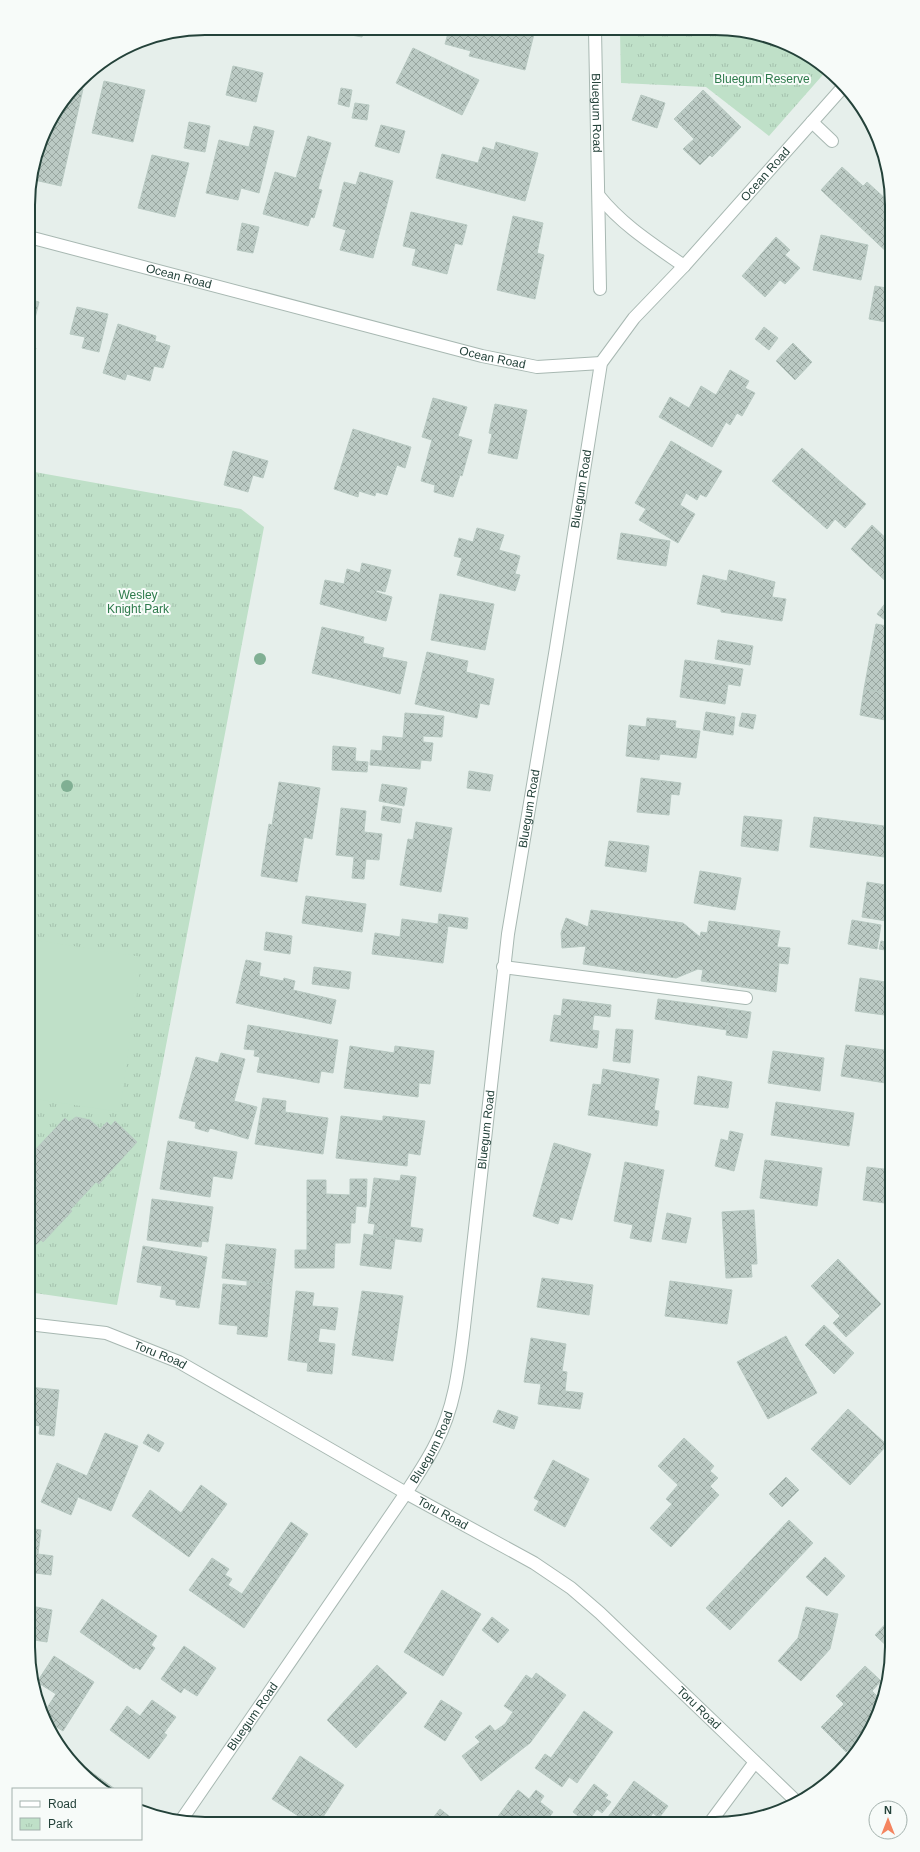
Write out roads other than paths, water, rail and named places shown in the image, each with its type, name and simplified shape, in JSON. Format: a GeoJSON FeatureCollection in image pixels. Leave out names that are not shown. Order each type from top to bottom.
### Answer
{"type":"FeatureCollection","features":[{"type":"Feature","properties":{"kind":"street","name":"Bluegum Road"},"geometry":{"type":"LineString","coordinates":[[595,35],[600,289]]}},
{"type":"Feature","properties":{"kind":"street","name":"Ocean Road"},"geometry":{"type":"LineString","coordinates":[[35,239],[482,356],[537,367],[601,363],[634,318],[684,266],[840,90]]}},
{"type":"Feature","properties":{"kind":"street"},"geometry":{"type":"LineString","coordinates":[[812,122],[832,140]]}},
{"type":"Feature","properties":{"kind":"street"},"geometry":{"type":"LineString","coordinates":[[599,196],[612,212],[630,228],[684,266]]}},
{"type":"Feature","properties":{"kind":"street","name":"Bluegum Road"},"geometry":{"type":"LineString","coordinates":[[184,1816],[406,1493],[436,1443],[455,1392],[481,1180],[503,967],[601,363]]}},
{"type":"Feature","properties":{"kind":"street"},"geometry":{"type":"LineString","coordinates":[[503,967],[746,998]]}},
{"type":"Feature","properties":{"kind":"street","name":"Toru Road"},"geometry":{"type":"LineString","coordinates":[[35,1325],[106,1333],[179,1362],[406,1493],[534,1563],[571,1588],[600,1613],[793,1798]]}},
{"type":"Feature","properties":{"kind":"street"},"geometry":{"type":"LineString","coordinates":[[714,1817],[755,1762]]}},
{"type":"Feature","properties":{"kind":"park label","name":"Bluegum Reserve"},"geometry":{"type":"Point","coordinates":[762,79]}},
{"type":"Feature","properties":{"kind":"park label","name":"Wesley Knight Park"},"geometry":{"type":"Point","coordinates":[138,602]}}]}
